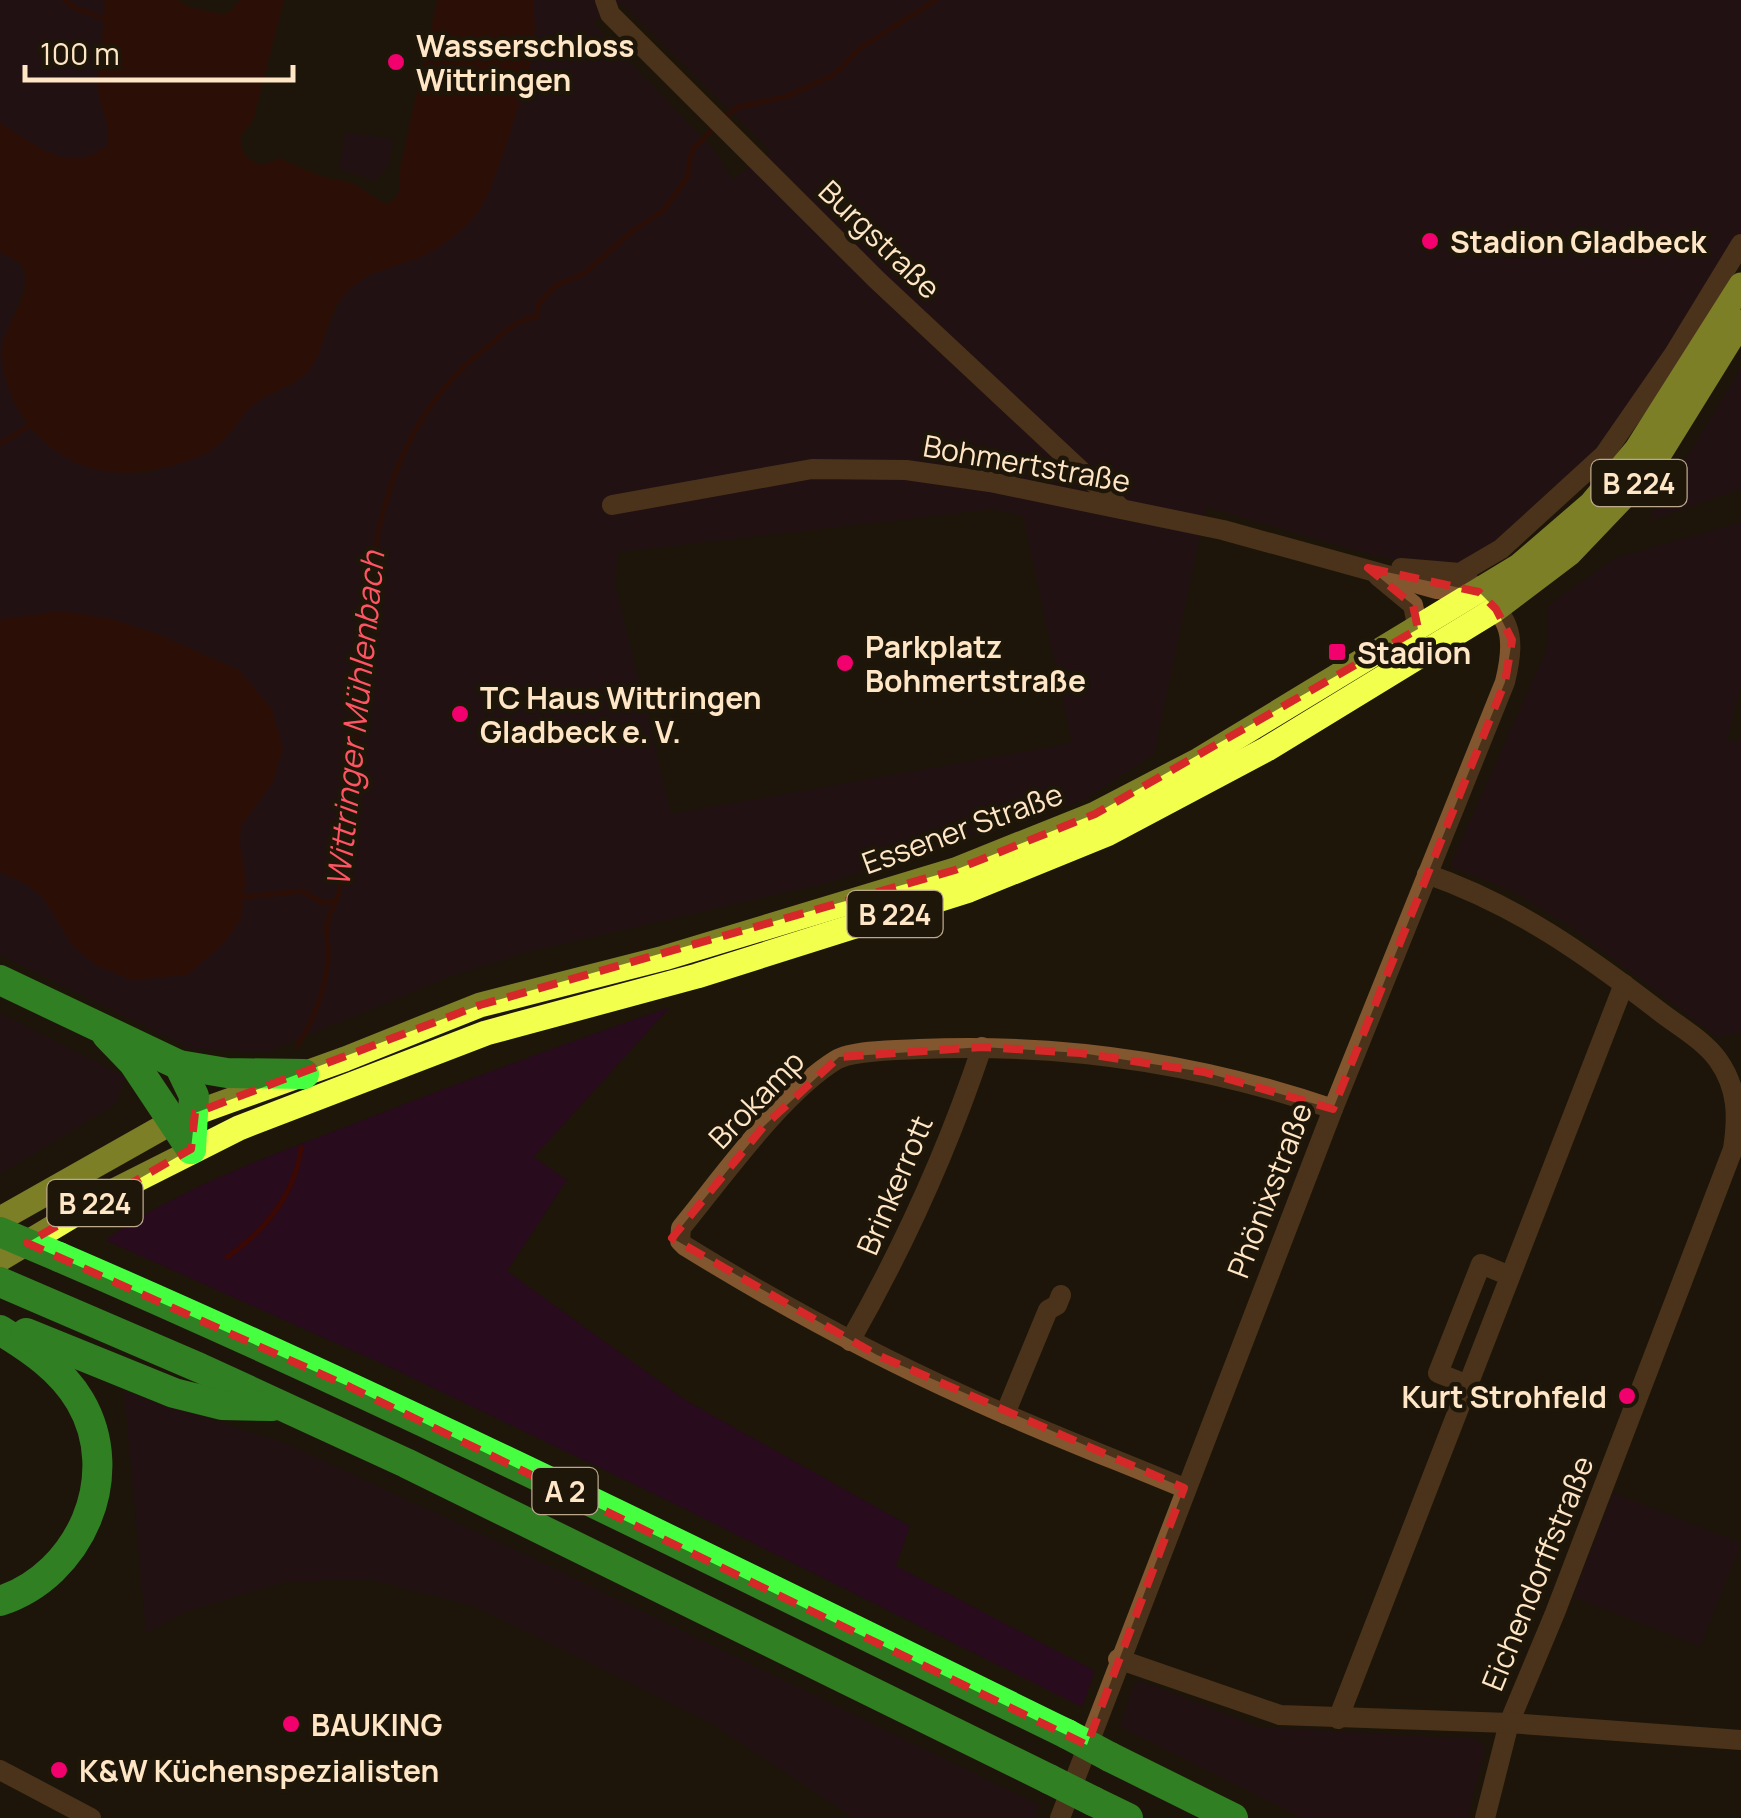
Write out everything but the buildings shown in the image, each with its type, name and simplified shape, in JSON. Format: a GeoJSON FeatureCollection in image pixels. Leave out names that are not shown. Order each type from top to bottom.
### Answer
{"type":"FeatureCollection","features":[{"type":"Feature","properties":{"kind":"highway"},"geometry":{"type":"LineString","coordinates":[[0,980],[179,1065],[226,1073],[304,1074]]}},
{"type":"Feature","properties":{"kind":"highway"},"geometry":{"type":"LineString","coordinates":[[102,1029],[184,1118]]}},
{"type":"Feature","properties":{"kind":"highway"},"geometry":{"type":"LineString","coordinates":[[179,1065],[189,1080],[184,1118],[191,1150]]}},
{"type":"Feature","properties":{"kind":"highway","name":"A 2"},"geometry":{"type":"LineString","coordinates":[[0,1232],[334,1380],[1233,1818]]}},
{"type":"Feature","properties":{"kind":"highway","name":"A 2"},"geometry":{"type":"LineString","coordinates":[[3,1276],[406,1462],[1128,1818]]}},
{"type":"Feature","properties":{"kind":"highway"},"geometry":{"type":"LineString","coordinates":[[0,1322],[174,1393],[222,1405],[285,1407]]}},
{"type":"Feature","properties":{"kind":"highway"},"geometry":{"type":"LineString","coordinates":[[0,1330],[52,1366],[82,1404],[97,1475],[96,1495],[83,1531],[66,1555],[45,1578],[0,1602]]}},
{"type":"Feature","properties":{"kind":"main road","name":"Essener Straße"},"geometry":{"type":"LineString","coordinates":[[0,1219],[184,1118],[480,1005],[664,958],[972,863],[1095,814],[1198,760],[1519,566],[1591,504],[1616,477],[1676,390],[1741,285]]}},
{"type":"Feature","properties":{"kind":"main road","name":"Essener Straße"},"geometry":{"type":"LineString","coordinates":[[3,1276],[191,1150],[238,1128],[486,1033],[696,976],[951,896],[1090,841],[1283,740],[1478,592],[1570,553],[1641,481],[1741,322]]}},
{"type":"Feature","properties":{"kind":"street","name":"Burgstraße"},"geometry":{"type":"LineString","coordinates":[[605,0],[610,14],[877,280],[1124,511]]}},
{"type":"Feature","properties":{"kind":"street"},"geometry":{"type":"LineString","coordinates":[[1478,592],[1501,549],[1604,454],[1674,354],[1741,244]]}},
{"type":"Feature","properties":{"kind":"street","name":"Bohmertstraße"},"geometry":{"type":"LineString","coordinates":[[612,505],[812,469],[906,470],[1224,530],[1438,589],[1478,592]]}},
{"type":"Feature","properties":{"kind":"street","name":"Bohmertstraße"},"geometry":{"type":"LineString","coordinates":[[1368,568],[1407,568],[1478,592]]}},
{"type":"Feature","properties":{"kind":"street","name":"Bohmertstraße"},"geometry":{"type":"LineString","coordinates":[[1368,568],[1413,605],[1418,628]]}},
{"type":"Feature","properties":{"kind":"street","name":"Phönixstraße"},"geometry":{"type":"LineString","coordinates":[[1060,1818],[1332,1109],[1505,682],[1513,649],[1510,631],[1478,592]]}},
{"type":"Feature","properties":{"kind":"street","name":"Eichendorffstraße"},"geometry":{"type":"LineString","coordinates":[[1427,874],[1518,912],[1624,984],[1716,1058],[1735,1096],[1738,1120],[1726,1167],[1509,1723],[1486,1818]]}},
{"type":"Feature","properties":{"kind":"street"},"geometry":{"type":"LineString","coordinates":[[1338,1718],[1624,984]]}},
{"type":"Feature","properties":{"kind":"street","name":"Brokamp"},"geometry":{"type":"LineString","coordinates":[[1184,1488],[1006,1414],[850,1341],[685,1246],[680,1241],[680,1228],[764,1126],[839,1058],[895,1050],[982,1047],[1139,1061],[1270,1088],[1332,1109]]}},
{"type":"Feature","properties":{"kind":"street","name":"Brinkerrott"},"geometry":{"type":"LineString","coordinates":[[850,1341],[888,1274],[926,1191],[982,1047]]}},
{"type":"Feature","properties":{"kind":"street"},"geometry":{"type":"LineString","coordinates":[[1468,1385],[1438,1373],[1481,1264],[1510,1276]]}},
{"type":"Feature","properties":{"kind":"street"},"geometry":{"type":"LineString","coordinates":[[1006,1414],[1048,1310],[1057,1305],[1061,1295]]}},
{"type":"Feature","properties":{"kind":"street"},"geometry":{"type":"LineString","coordinates":[[1118,1659],[1280,1715],[1509,1723],[1741,1740]]}},
{"type":"Feature","properties":{"kind":"street"},"geometry":{"type":"LineString","coordinates":[[0,1770],[91,1818]]}},
{"type":"Feature","properties":{"kind":"highlighted area"},"geometry":{"type":"Polygon","coordinates":[[[1368,568],[1479,592],[1496,609],[1512,640],[1505,682],[1333,1109],[1204,1072],[1081,1053],[982,1047],[839,1057],[764,1126],[672,1238],[877,1355],[1184,1488],[1087,1745],[350,1387],[27,1243],[191,1149],[195,1113],[480,1005],[955,870],[1095,814],[1418,629],[1413,605],[1368,568]]]}},
{"type":"Feature","properties":{"kind":"shaded area"},"geometry":{"type":"Polygon","coordinates":[[[0,0],[104,0],[98,87],[109,135],[108,144],[99,152],[86,158],[61,157],[0,123],[0,0]]]}},
{"type":"Feature","properties":{"kind":"shaded area"},"geometry":{"type":"Polygon","coordinates":[[[104,0],[178,0],[190,7],[222,14],[240,0],[284,0],[253,121],[241,135],[243,151],[257,163],[278,158],[324,177],[353,183],[385,204],[399,190],[400,168],[437,0],[533,0],[534,48],[525,84],[493,181],[478,212],[432,251],[354,285],[334,311],[310,369],[253,405],[213,449],[178,464],[144,472],[95,469],[64,457],[49,446],[21,415],[2,362],[4,338],[23,294],[25,272],[20,263],[0,252],[0,123],[40,148],[65,158],[92,154],[107,145],[98,79],[104,0]]]}},
{"type":"Feature","properties":{"kind":"shaded area"},"geometry":{"type":"Polygon","coordinates":[[[533,0],[1741,0],[1741,244],[1597,448],[1492,544],[1456,565],[1418,564],[1372,555],[1206,507],[1154,754],[1084,800],[826,883],[527,952],[451,976],[267,1052],[192,1049],[0,955],[0,252],[18,262],[25,275],[1,351],[22,418],[36,435],[75,461],[144,474],[207,453],[250,408],[297,381],[312,366],[342,296],[366,274],[393,265],[480,210],[504,148],[534,46],[533,0]],[[621,3],[593,23],[714,150],[733,180],[770,150],[621,3]],[[994,509],[618,552],[615,583],[671,814],[1072,743],[1023,516],[994,509]]]}},
{"type":"Feature","properties":{"kind":"shaded area"},"geometry":{"type":"Polygon","coordinates":[[[345,132],[393,139],[389,165],[375,181],[339,169],[345,132]]]}},
{"type":"Feature","properties":{"kind":"shaded area"},"geometry":{"type":"Polygon","coordinates":[[[1741,368],[1741,489],[1648,521],[1741,368]]]}},
{"type":"Feature","properties":{"kind":"shaded area"},"geometry":{"type":"Polygon","coordinates":[[[1741,522],[1741,684],[1727,741],[1741,740],[1741,1033],[1717,1037],[1570,926],[1510,890],[1450,866],[1548,646],[1548,605],[1615,558],[1741,522]]]}},
{"type":"Feature","properties":{"kind":"shaded area"},"geometry":{"type":"Polygon","coordinates":[[[61,611],[113,619],[239,670],[272,709],[283,748],[273,782],[241,826],[246,880],[241,918],[227,940],[188,975],[131,980],[98,966],[73,947],[44,899],[28,885],[0,872],[0,619],[61,611]]]}},
{"type":"Feature","properties":{"kind":"shaded area"},"geometry":{"type":"Polygon","coordinates":[[[670,1007],[534,1157],[567,1180],[507,1271],[687,1401],[910,1526],[896,1566],[1095,1671],[1082,1707],[396,1370],[105,1240],[164,1204],[257,1161],[670,1007]]]}},
{"type":"Feature","properties":{"kind":"shaded area"},"geometry":{"type":"Polygon","coordinates":[[[0,1013],[126,1077],[116,1104],[0,1174],[0,1013]]]}},
{"type":"Feature","properties":{"kind":"shaded area"},"geometry":{"type":"Polygon","coordinates":[[[124,1391],[287,1444],[533,1558],[1039,1805],[1035,1818],[854,1818],[709,1722],[474,1606],[368,1579],[284,1582],[188,1611],[146,1633],[124,1391]]]}},
{"type":"Feature","properties":{"kind":"shaded area"},"geometry":{"type":"Polygon","coordinates":[[[1613,1493],[1741,1543],[1700,1646],[1573,1597],[1613,1493]]]}},
{"type":"Feature","properties":{"kind":"shaded area"},"geometry":{"type":"Polygon","coordinates":[[[1141,1681],[1259,1727],[1477,1739],[1485,1747],[1468,1818],[1302,1818],[1120,1727],[1134,1683],[1141,1681]]]}},
{"type":"Feature","properties":{"kind":"waterway"},"geometry":{"type":"LineString","coordinates":[[64,0],[103,18]]}},
{"type":"Feature","properties":{"kind":"waterway","name":"Wittringer Mühlenbach"},"geometry":{"type":"LineString","coordinates":[[724,118],[737,107],[788,96],[835,74],[860,48],[936,0]]}},
{"type":"Feature","properties":{"kind":"waterway","name":"Wittringer Mühlenbach"},"geometry":{"type":"LineString","coordinates":[[244,897],[302,891],[323,903],[337,900],[339,833],[351,789],[375,550],[388,493],[410,440],[442,390],[487,347],[515,324],[537,316],[539,303],[555,286],[583,274],[634,230],[663,211],[687,178],[692,150],[716,126]]}},
{"type":"Feature","properties":{"kind":"waterway"},"geometry":{"type":"LineString","coordinates":[[0,444],[29,426]]}},
{"type":"Feature","properties":{"kind":"waterway"},"geometry":{"type":"LineString","coordinates":[[298,1045],[324,983],[327,926],[337,900]]}},
{"type":"Feature","properties":{"kind":"waterway"},"geometry":{"type":"LineString","coordinates":[[227,1257],[276,1210],[292,1181],[301,1148]]}},
{"type":"Feature","properties":{"kind":"place","name":"Wasserschloss Wittringen"},"geometry":{"type":"Point","coordinates":[396,62]}},
{"type":"Feature","properties":{"kind":"place","name":"Stadion Gladbeck"},"geometry":{"type":"Point","coordinates":[1430,241]}},
{"type":"Feature","properties":{"kind":"place","name":"Stadion"},"geometry":{"type":"Point","coordinates":[1337,652]}},
{"type":"Feature","properties":{"kind":"place","name":"Parkplatz Bohmertstraße"},"geometry":{"type":"Point","coordinates":[845,663]}},
{"type":"Feature","properties":{"kind":"place","name":"TC Haus Wittringen Gladbeck e. V."},"geometry":{"type":"Point","coordinates":[460,714]}},
{"type":"Feature","properties":{"kind":"place","name":"Kurt Strohfeld"},"geometry":{"type":"Point","coordinates":[1627,1396]}},
{"type":"Feature","properties":{"kind":"place","name":"BAUKING"},"geometry":{"type":"Point","coordinates":[291,1724]}},
{"type":"Feature","properties":{"kind":"place","name":"K&W Küchenspezialisten"},"geometry":{"type":"Point","coordinates":[59,1770]}}]}
